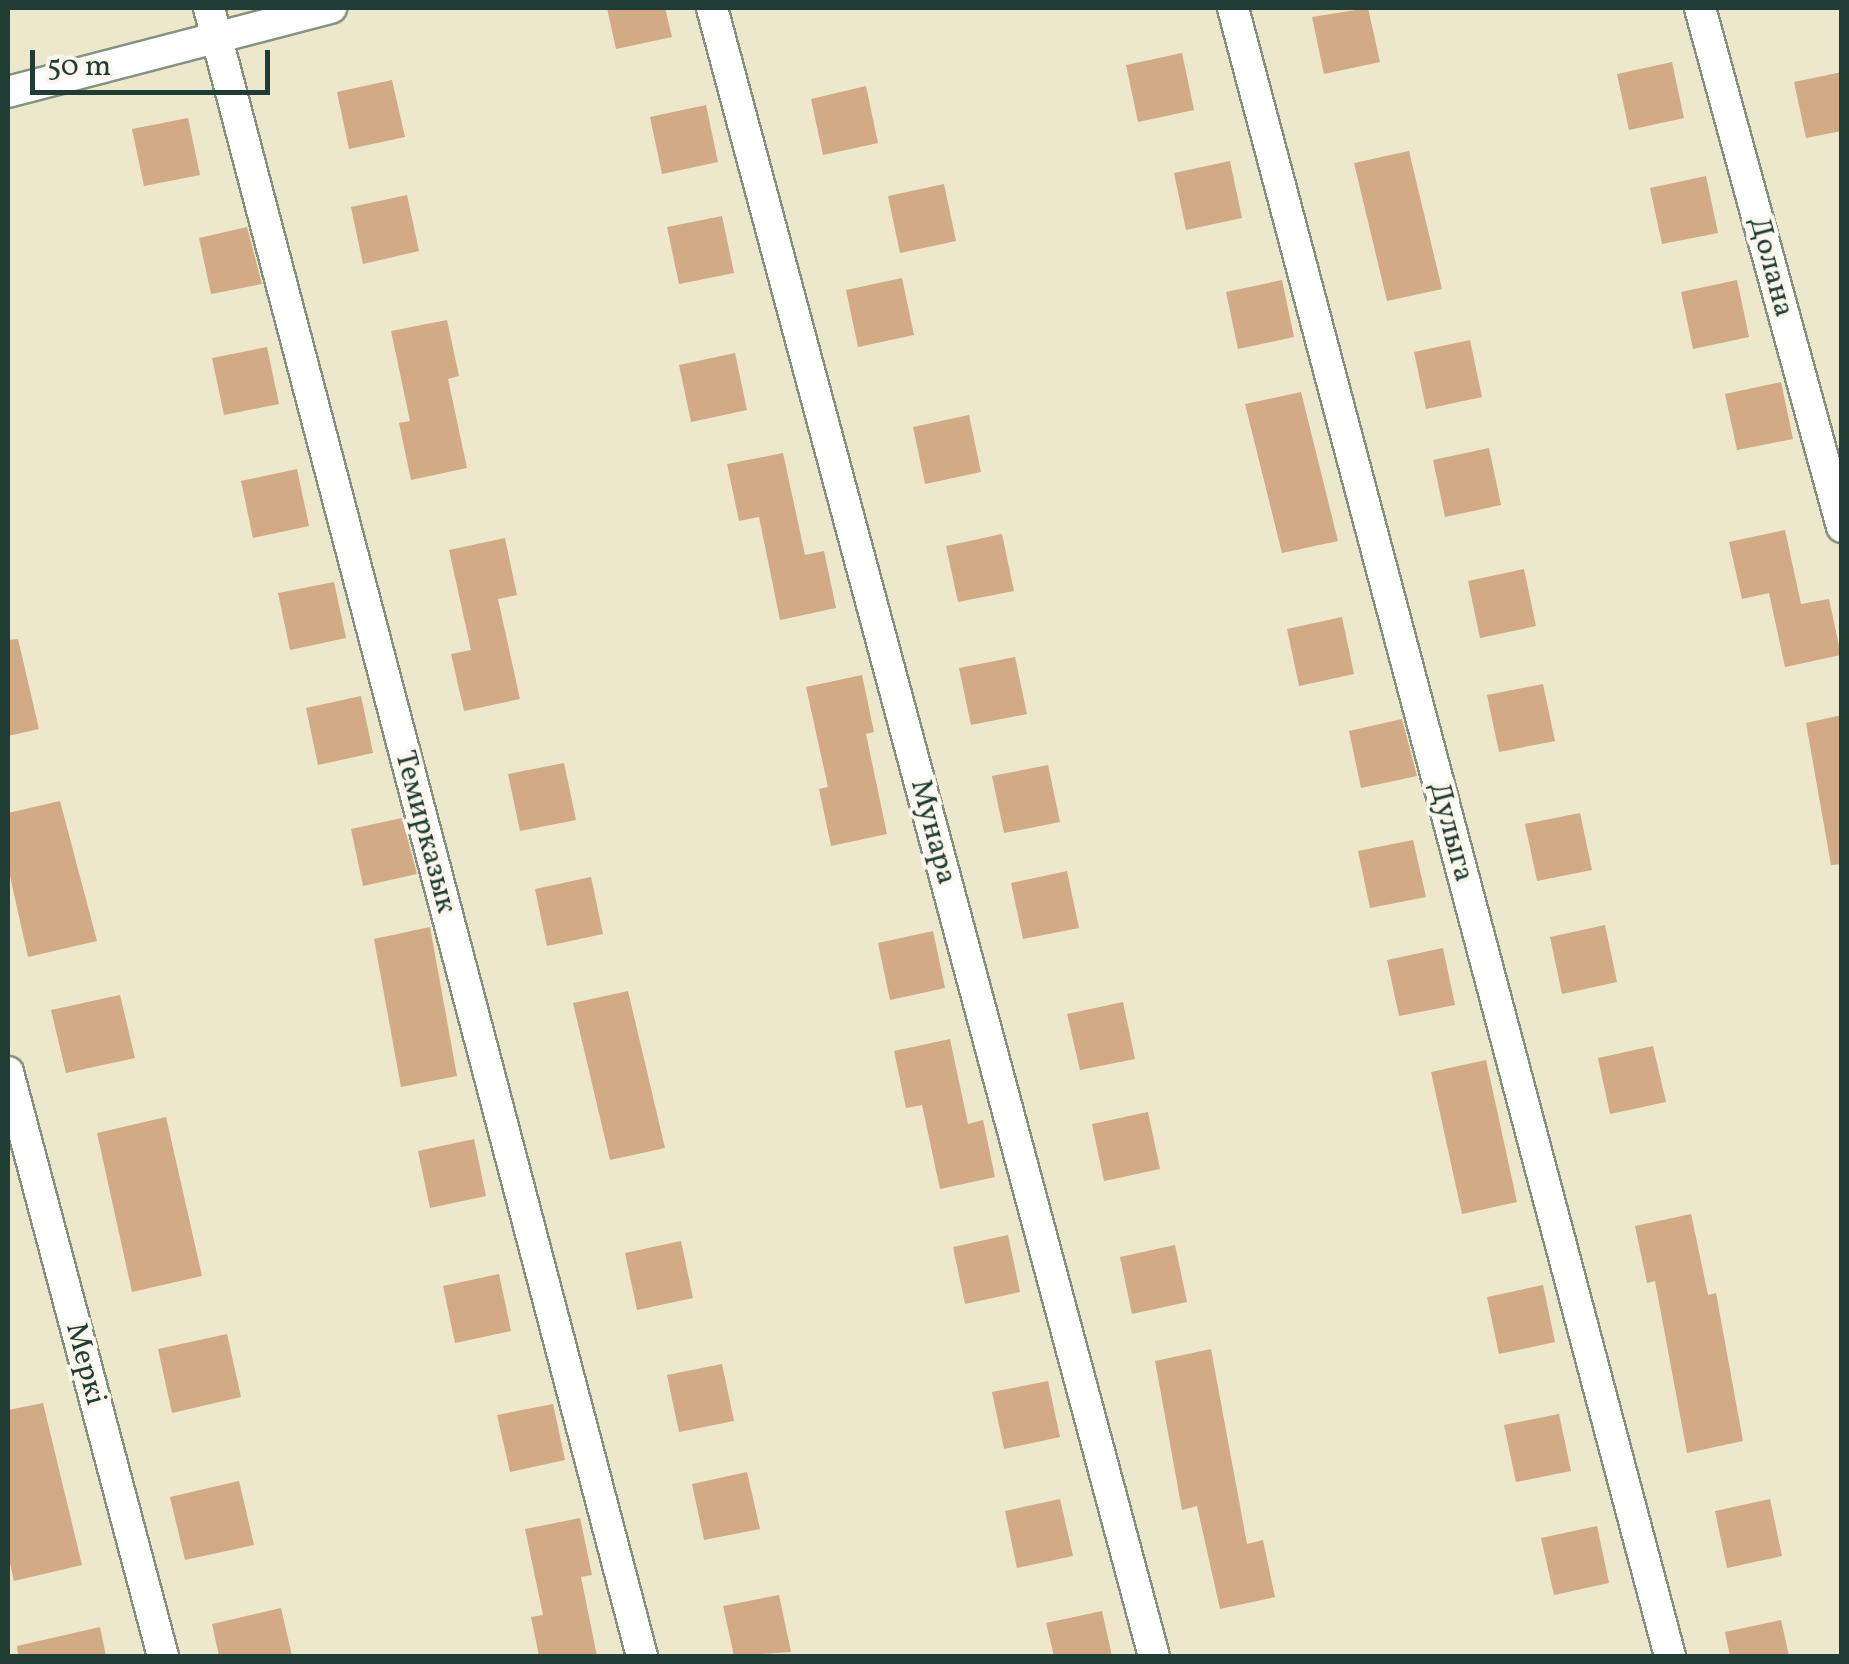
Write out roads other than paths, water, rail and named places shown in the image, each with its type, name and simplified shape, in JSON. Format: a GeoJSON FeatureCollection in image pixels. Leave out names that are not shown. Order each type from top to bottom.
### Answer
{"type":"FeatureCollection","features":[{"type":"Feature","properties":{"kind":"street"},"geometry":{"type":"LineString","coordinates":[[8,92],[213,22],[331,8]]}},
{"type":"Feature","properties":{"kind":"street","name":"Мунара"},"geometry":{"type":"LineString","coordinates":[[712,8],[1154,1656]]}},
{"type":"Feature","properties":{"kind":"street","name":"Дулыга"},"geometry":{"type":"LineString","coordinates":[[1233,8],[1670,1656]]}},
{"type":"Feature","properties":{"kind":"street","name":"Долана"},"geometry":{"type":"LineString","coordinates":[[1700,8],[1842,526]]}},
{"type":"Feature","properties":{"kind":"street","name":"Темирказык"},"geometry":{"type":"LineString","coordinates":[[213,22],[642,1656]]}},
{"type":"Feature","properties":{"kind":"street","name":"Меркі"},"geometry":{"type":"LineString","coordinates":[[8,1072],[163,1656]]}}]}
